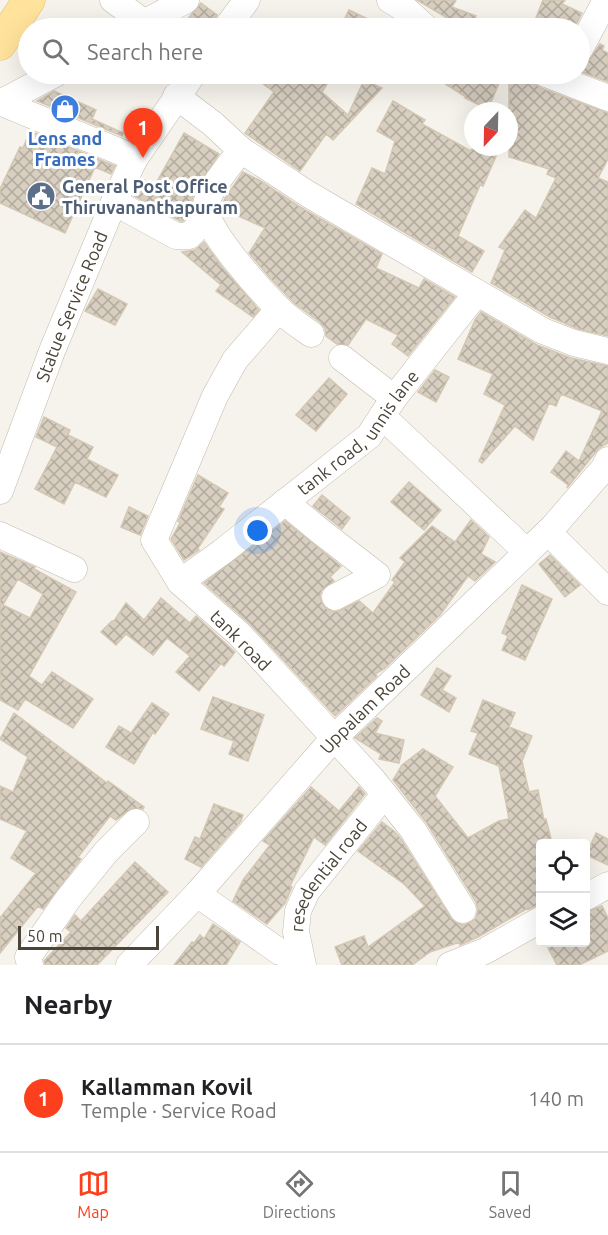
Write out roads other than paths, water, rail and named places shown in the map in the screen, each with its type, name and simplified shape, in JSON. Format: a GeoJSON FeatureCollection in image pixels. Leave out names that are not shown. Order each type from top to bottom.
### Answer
{"type":"FeatureCollection","features":[{"type":"Feature","properties":{"kind":"main road"},"geometry":{"type":"LineString","coordinates":[[0,44],[29,0]]}},
{"type":"Feature","properties":{"kind":"street"},"geometry":{"type":"LineString","coordinates":[[113,0],[132,18]]}},
{"type":"Feature","properties":{"kind":"street"},"geometry":{"type":"LineString","coordinates":[[154,18],[186,0]]}},
{"type":"Feature","properties":{"kind":"street"},"geometry":{"type":"LineString","coordinates":[[234,18],[247,0]]}},
{"type":"Feature","properties":{"kind":"street"},"geometry":{"type":"LineString","coordinates":[[390,0],[415,18]]}},
{"type":"Feature","properties":{"kind":"street"},"geometry":{"type":"LineString","coordinates":[[590,29],[606,0]]}},
{"type":"Feature","properties":{"kind":"street"},"geometry":{"type":"LineString","coordinates":[[1,103],[36,84]]}},
{"type":"Feature","properties":{"kind":"street","name":"Statue Service Road"},"geometry":{"type":"LineString","coordinates":[[0,490],[52,351],[114,202],[135,158],[185,84]]}},
{"type":"Feature","properties":{"kind":"street"},"geometry":{"type":"LineString","coordinates":[[576,84],[608,98]]}},
{"type":"Feature","properties":{"kind":"street"},"geometry":{"type":"LineString","coordinates":[[176,96],[213,124],[241,150],[308,194],[476,294],[543,331],[608,351]]}},
{"type":"Feature","properties":{"kind":"street"},"geometry":{"type":"LineString","coordinates":[[1,103],[135,158]]}},
{"type":"Feature","properties":{"kind":"street"},"geometry":{"type":"LineString","coordinates":[[241,150],[209,198],[205,212],[207,218],[220,242],[279,309],[311,334]]}},
{"type":"Feature","properties":{"kind":"street"},"geometry":{"type":"LineString","coordinates":[[114,202],[176,236],[189,236],[207,218]]}},
{"type":"Feature","properties":{"kind":"street","name":"tank road, unnis lane"},"geometry":{"type":"LineString","coordinates":[[180,582],[222,552],[369,435],[476,294]]}},
{"type":"Feature","properties":{"kind":"street","name":"tank road"},"geometry":{"type":"LineString","coordinates":[[279,309],[235,360],[215,396],[154,540],[180,582],[239,634],[384,795],[412,830],[463,910]]}},
{"type":"Feature","properties":{"kind":"street"},"geometry":{"type":"LineString","coordinates":[[342,358],[527,552]]}},
{"type":"Feature","properties":{"kind":"street","name":"Uppalam Road"},"geometry":{"type":"LineString","coordinates":[[129,965],[197,894],[334,738],[548,532],[604,468],[608,460]]}},
{"type":"Feature","properties":{"kind":"street"},"geometry":{"type":"LineString","coordinates":[[285,502],[377,575],[335,597]]}},
{"type":"Feature","properties":{"kind":"street"},"geometry":{"type":"LineString","coordinates":[[548,532],[608,592]]}},
{"type":"Feature","properties":{"kind":"street"},"geometry":{"type":"LineString","coordinates":[[0,535],[74,569]]}},
{"type":"Feature","properties":{"kind":"street","name":"resedential road"},"geometry":{"type":"LineString","coordinates":[[302,961],[296,932],[297,911],[307,891],[384,795]]}},
{"type":"Feature","properties":{"kind":"street"},"geometry":{"type":"LineString","coordinates":[[30,965],[28,957],[68,899],[105,852],[136,822]]}},
{"type":"Feature","properties":{"kind":"street"},"geometry":{"type":"LineString","coordinates":[[590,894],[608,885]]}},
{"type":"Feature","properties":{"kind":"street"},"geometry":{"type":"LineString","coordinates":[[197,894],[280,952],[302,961]]}},
{"type":"Feature","properties":{"kind":"street"},"geometry":{"type":"LineString","coordinates":[[453,964],[488,958],[536,923]]}},
{"type":"Feature","properties":{"kind":"place","name":"Lens and Frames"},"geometry":{"type":"Point","coordinates":[65,109]}},
{"type":"Feature","properties":{"kind":"place","name":"Kallamman Kovil"},"geometry":{"type":"Point","coordinates":[143,158]}},
{"type":"Feature","properties":{"kind":"place","name":"General Post Office Thiruvananthapuram"},"geometry":{"type":"Point","coordinates":[41,196]}}]}
